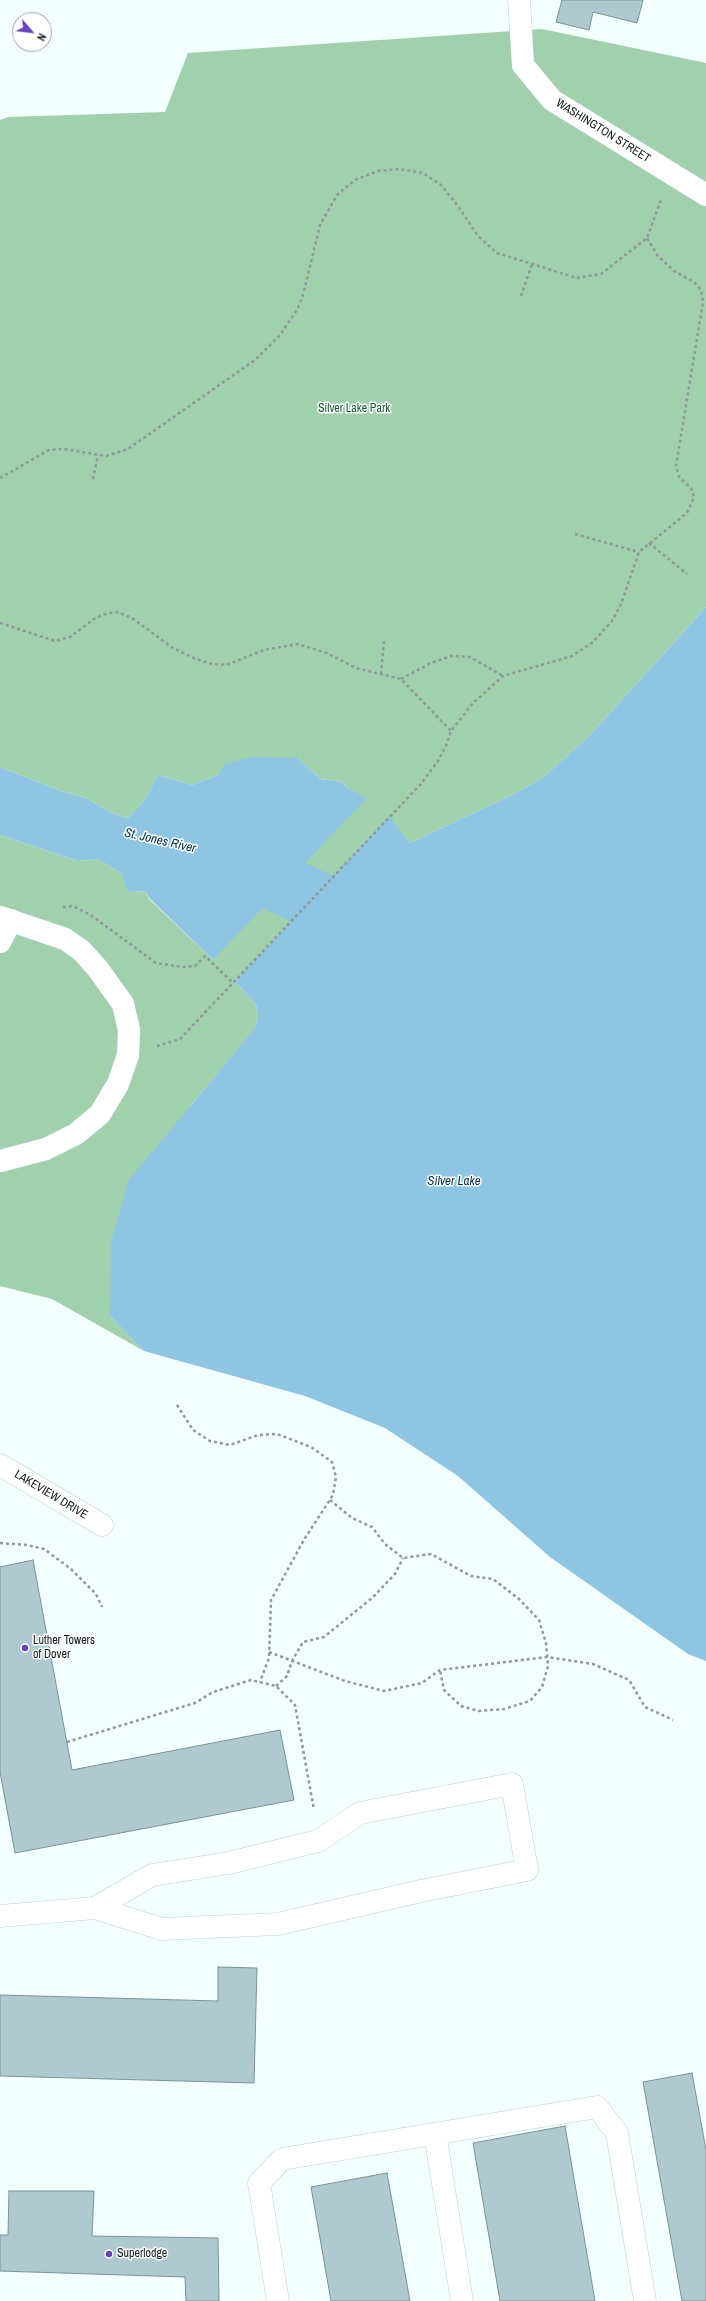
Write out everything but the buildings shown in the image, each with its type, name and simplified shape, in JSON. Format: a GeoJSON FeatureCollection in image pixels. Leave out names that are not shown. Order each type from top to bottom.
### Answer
{"type":"FeatureCollection","features":[{"type":"Feature","properties":{"kind":"street","name":"WASHINGTON STREET"},"geometry":{"type":"LineString","coordinates":[[519,0],[523,65],[552,100],[706,195]]}},
{"type":"Feature","properties":{"kind":"street"},"geometry":{"type":"LineString","coordinates":[[0,942],[6,918],[65,939],[82,951],[98,969],[122,1004],[129,1030],[128,1055],[118,1084],[100,1114],[76,1134],[46,1149],[0,1160]]}},
{"type":"Feature","properties":{"kind":"street","name":"LAKEVIEW DRIVE"},"geometry":{"type":"LineString","coordinates":[[0,1465],[102,1525]]}},
{"type":"Feature","properties":{"kind":"street"},"geometry":{"type":"LineString","coordinates":[[0,1916],[95,1908],[162,1929],[278,1924],[420,1891],[527,1870],[512,1784],[360,1813],[318,1841],[229,1863],[152,1875],[95,1908]]}},
{"type":"Feature","properties":{"kind":"street"},"geometry":{"type":"LineString","coordinates":[[278,2301],[259,2183],[282,2160],[597,2107],[617,2133],[645,2301]]}},
{"type":"Feature","properties":{"kind":"street"},"geometry":{"type":"LineString","coordinates":[[436,2134],[462,2301]]}},
{"type":"Feature","properties":{"kind":"path"},"geometry":{"type":"LineString","coordinates":[[0,478],[49,450],[64,449],[106,456],[128,449],[255,360],[280,335],[297,310],[303,295],[320,225],[337,195],[355,180],[378,171],[399,169],[423,173],[441,186],[458,206],[478,236],[497,253],[577,278],[601,274],[647,238],[671,173]]}},
{"type":"Feature","properties":{"kind":"path"},"geometry":{"type":"LineString","coordinates":[[128,1055],[180,1039],[389,816],[420,785],[438,761],[446,746],[451,731],[473,703],[503,676],[572,656],[593,642],[612,621],[621,604],[639,552],[687,513],[694,497],[691,488],[679,477],[676,466],[703,302],[701,290],[694,282],[674,271],[658,256],[647,238]]}},
{"type":"Feature","properties":{"kind":"path"},"geometry":{"type":"LineString","coordinates":[[521,296],[532,264]]}},
{"type":"Feature","properties":{"kind":"path"},"geometry":{"type":"LineString","coordinates":[[93,479],[98,455]]}},
{"type":"Feature","properties":{"kind":"path"},"geometry":{"type":"LineString","coordinates":[[575,534],[639,552]]}},
{"type":"Feature","properties":{"kind":"path"},"geometry":{"type":"LineString","coordinates":[[649,543],[687,574]]}},
{"type":"Feature","properties":{"kind":"path"},"geometry":{"type":"LineString","coordinates":[[0,623],[55,641],[70,637],[100,616],[117,612],[132,618],[173,648],[196,659],[212,664],[226,665],[264,650],[298,644],[327,653],[356,668],[401,679],[451,731]]}},
{"type":"Feature","properties":{"kind":"path"},"geometry":{"type":"LineString","coordinates":[[381,674],[384,641]]}},
{"type":"Feature","properties":{"kind":"path"},"geometry":{"type":"LineString","coordinates":[[401,679],[431,663],[451,656],[470,657],[503,676]]}},
{"type":"Feature","properties":{"kind":"path"},"geometry":{"type":"LineString","coordinates":[[73,906],[92,916],[156,964],[183,967],[195,966],[205,956],[234,982]]}},
{"type":"Feature","properties":{"kind":"path"},"geometry":{"type":"LineString","coordinates":[[177,1405],[193,1430],[210,1441],[230,1445],[258,1435],[277,1434],[311,1447],[332,1462],[336,1477],[333,1495],[291,1561],[271,1600],[269,1652],[260,1682]]}},
{"type":"Feature","properties":{"kind":"path"},"geometry":{"type":"LineString","coordinates":[[330,1500],[352,1518],[372,1527],[385,1544],[403,1558],[431,1554],[471,1576],[493,1579],[519,1598],[539,1620],[546,1644],[548,1666],[542,1687],[530,1701],[504,1709],[479,1711],[461,1706],[444,1690],[440,1670]]}},
{"type":"Feature","properties":{"kind":"path"},"geometry":{"type":"LineString","coordinates":[[0,1543],[27,1545],[44,1549],[76,1574],[96,1594],[102,1607]]}},
{"type":"Feature","properties":{"kind":"path"},"geometry":{"type":"LineString","coordinates":[[276,1686],[287,1676],[292,1661],[303,1642],[324,1637],[372,1598],[395,1574],[403,1558]]}},
{"type":"Feature","properties":{"kind":"path"},"geometry":{"type":"LineString","coordinates":[[269,1652],[345,1681],[384,1691],[422,1683],[440,1670],[547,1657],[593,1664],[629,1680],[646,1707],[673,1720]]}},
{"type":"Feature","properties":{"kind":"path"},"geometry":{"type":"LineString","coordinates":[[67,1742],[195,1703],[213,1692],[251,1680],[276,1686],[295,1705],[314,1811]]}},
{"type":"Feature","properties":{"kind":"green space","name":"Silver Lake Park"},"geometry":{"type":"Polygon","coordinates":[[[542,29],[706,63],[706,607],[591,734],[544,777],[510,796],[410,843],[389,817],[235,981],[256,1005],[258,1016],[255,1029],[191,1105],[110,1316],[144,1351],[52,1299],[0,1286],[0,835],[78,861],[98,859],[122,874],[132,892],[145,891],[149,899],[213,960],[349,789],[342,782],[320,779],[298,758],[218,775],[192,785],[158,775],[144,801],[128,818],[112,813],[86,798],[58,790],[0,767],[0,120],[8,117],[165,112],[188,53],[542,29]]]}},
{"type":"Feature","properties":{"kind":"water","name":"Silver Lake"},"geometry":{"type":"Polygon","coordinates":[[[706,607],[706,1661],[688,1654],[550,1557],[458,1476],[385,1428],[305,1396],[144,1351],[110,1316],[111,1242],[129,1180],[255,1028],[258,1016],[256,1005],[235,981],[389,816],[410,843],[510,796],[544,777],[591,734],[706,607]]]}},
{"type":"Feature","properties":{"kind":"water"},"geometry":{"type":"Polygon","coordinates":[[[251,757],[298,758],[320,779],[342,782],[349,789],[367,798],[213,960],[149,898],[145,891],[132,892],[127,889],[122,874],[98,859],[78,861],[0,835],[0,767],[58,790],[86,798],[112,813],[128,818],[144,801],[158,775],[192,785],[218,775],[225,764],[251,757]]]}},
{"type":"Feature","properties":{"kind":"waterway","name":"St. Jones River"},"geometry":{"type":"LineString","coordinates":[[210,852],[386,932]]}},
{"type":"Feature","properties":{"kind":"place","name":"Luther Towers of Dover"},"geometry":{"type":"Point","coordinates":[25,1648]}},
{"type":"Feature","properties":{"kind":"place","name":"Superlodge"},"geometry":{"type":"Point","coordinates":[109,2254]}}]}
